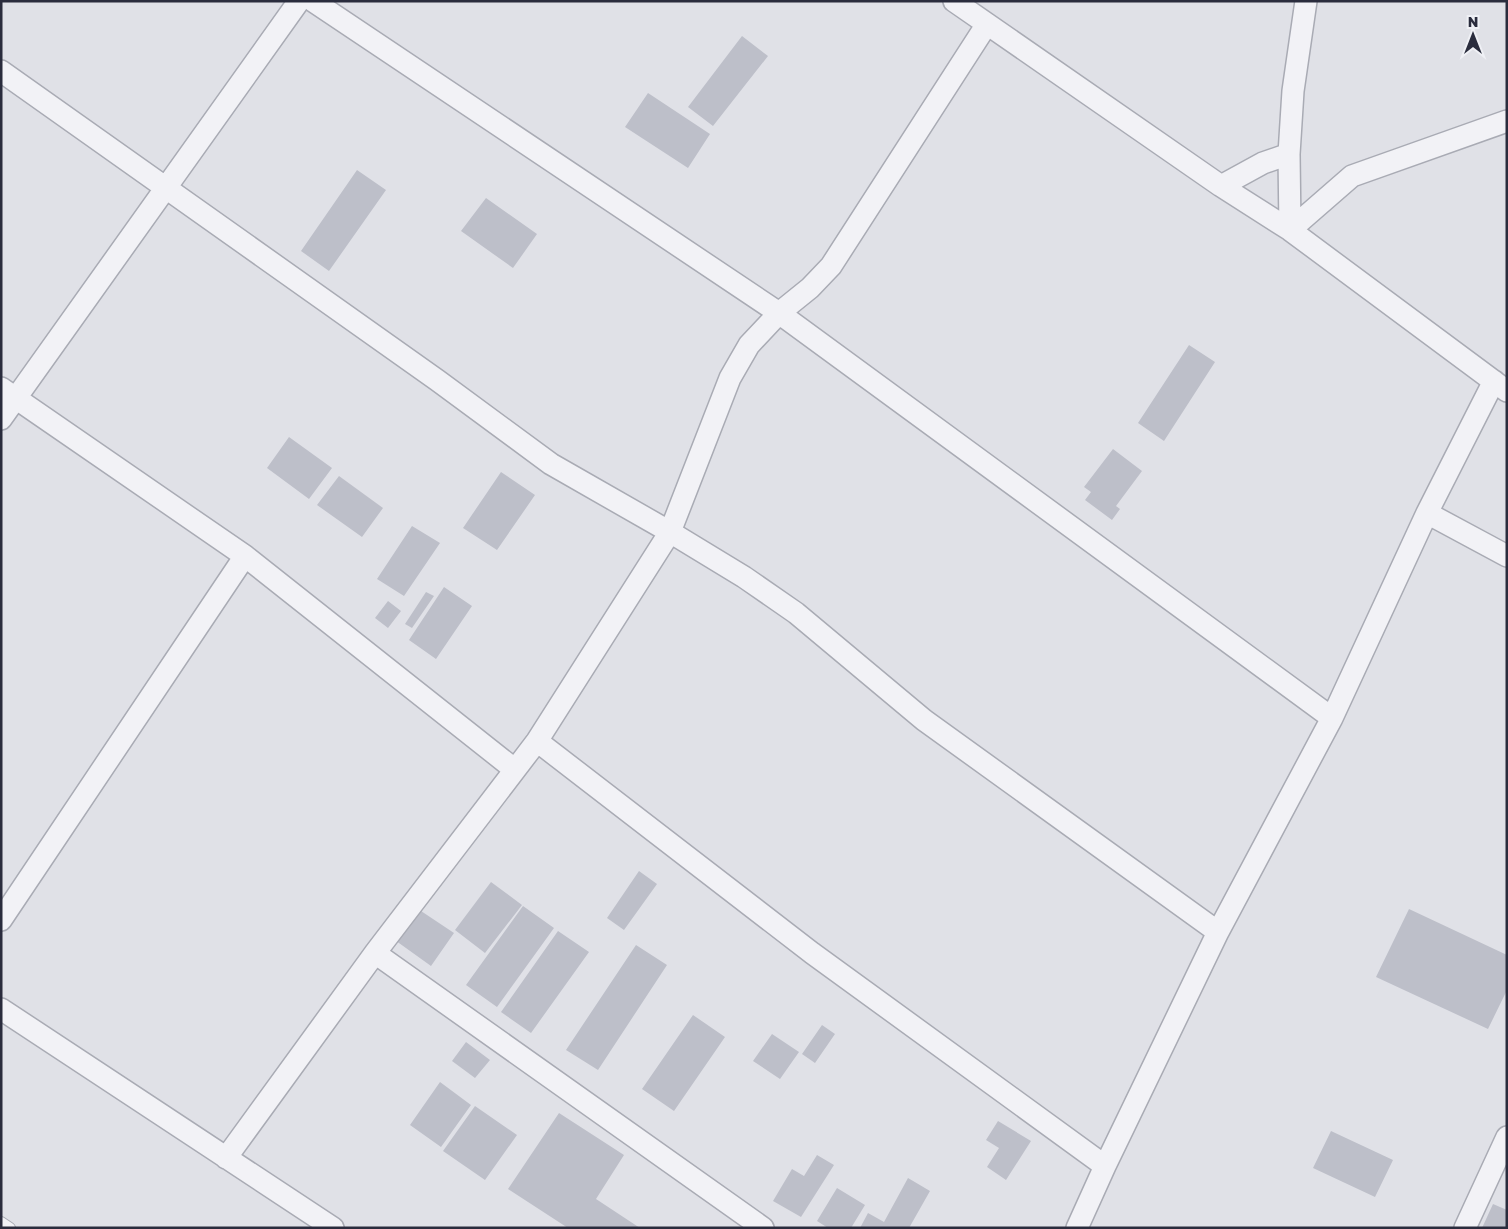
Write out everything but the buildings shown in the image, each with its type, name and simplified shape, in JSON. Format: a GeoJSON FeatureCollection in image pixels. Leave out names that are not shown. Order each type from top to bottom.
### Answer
{"type":"FeatureCollection","features":[{"type":"Feature","properties":{"kind":"street"},"geometry":{"type":"LineString","coordinates":[[1,419],[9,393],[166,187],[299,1]]}},
{"type":"Feature","properties":{"kind":"street"},"geometry":{"type":"LineString","coordinates":[[313,1],[779,313],[1332,718]]}},
{"type":"Feature","properties":{"kind":"street"},"geometry":{"type":"LineString","coordinates":[[954,1],[1220,186],[1290,230],[1500,386],[1427,514],[1332,718],[1218,932],[1077,1228]]}},
{"type":"Feature","properties":{"kind":"street"},"geometry":{"type":"LineString","coordinates":[[1290,230],[1289,154],[1293,91],[1306,1]]}},
{"type":"Feature","properties":{"kind":"street"},"geometry":{"type":"LineString","coordinates":[[226,1158],[374,953],[536,741],[670,532],[730,378],[750,345],[779,313],[810,288],[831,266],[986,24]]}},
{"type":"Feature","properties":{"kind":"street"},"geometry":{"type":"LineString","coordinates":[[1,71],[437,380],[551,464],[744,577],[796,613],[924,720],[1218,932]]}},
{"type":"Feature","properties":{"kind":"street"},"geometry":{"type":"LineString","coordinates":[[1290,230],[1352,176],[1507,121]]}},
{"type":"Feature","properties":{"kind":"street"},"geometry":{"type":"LineString","coordinates":[[1220,186],[1263,163],[1289,154]]}},
{"type":"Feature","properties":{"kind":"street"},"geometry":{"type":"LineString","coordinates":[[9,393],[246,556],[514,770]]}},
{"type":"Feature","properties":{"kind":"street"},"geometry":{"type":"LineString","coordinates":[[1427,514],[1507,556]]}},
{"type":"Feature","properties":{"kind":"street"},"geometry":{"type":"LineString","coordinates":[[1,920],[246,556]]}},
{"type":"Feature","properties":{"kind":"street"},"geometry":{"type":"LineString","coordinates":[[536,741],[812,952],[1105,1166]]}},
{"type":"Feature","properties":{"kind":"street"},"geometry":{"type":"LineString","coordinates":[[374,953],[762,1228]]}},
{"type":"Feature","properties":{"kind":"street"},"geometry":{"type":"LineString","coordinates":[[1,1009],[226,1158],[322,1225]]}},
{"type":"Feature","properties":{"kind":"street"},"geometry":{"type":"LineString","coordinates":[[1465,1228],[1507,1137]]}},
{"type":"Feature","properties":{"kind":"lane"},"geometry":{"type":"LineString","coordinates":[[1,1222],[10,1228]]}}]}
